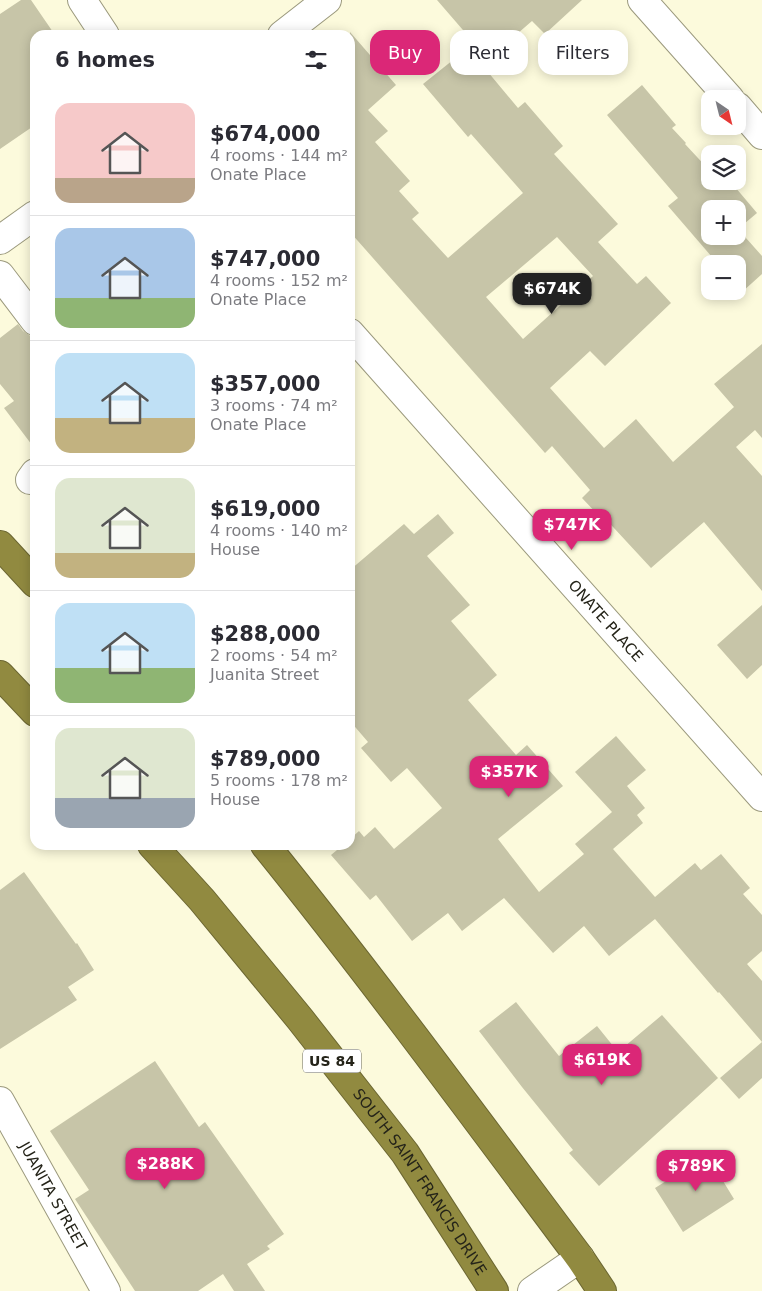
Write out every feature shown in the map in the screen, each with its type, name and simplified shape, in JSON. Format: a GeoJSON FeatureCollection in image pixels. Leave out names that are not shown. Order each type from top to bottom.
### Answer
{"type":"FeatureCollection","features":[{"type":"Feature","properties":{"kind":"highway"},"geometry":{"type":"LineString","coordinates":[[0,545],[30,578]]}},
{"type":"Feature","properties":{"kind":"highway"},"geometry":{"type":"LineString","coordinates":[[0,674],[30,707]]}},
{"type":"Feature","properties":{"kind":"highway","name":"SOUTH SAINT FRANCIS DRIVE"},"geometry":{"type":"LineString","coordinates":[[157,850],[202,900],[294,1012],[405,1153],[494,1291]]}},
{"type":"Feature","properties":{"kind":"highway"},"geometry":{"type":"LineString","coordinates":[[269,850],[329,925],[580,1258],[602,1291]]}},
{"type":"Feature","properties":{"kind":"street"},"geometry":{"type":"LineString","coordinates":[[82,0],[102,30]]}},
{"type":"Feature","properties":{"kind":"street"},"geometry":{"type":"LineString","coordinates":[[288,30],[327,0]]}},
{"type":"Feature","properties":{"kind":"street"},"geometry":{"type":"LineString","coordinates":[[642,0],[722,90]]}},
{"type":"Feature","properties":{"kind":"street"},"geometry":{"type":"LineString","coordinates":[[746,116],[762,135]]}},
{"type":"Feature","properties":{"kind":"street"},"geometry":{"type":"LineString","coordinates":[[0,240],[30,219]]}},
{"type":"Feature","properties":{"kind":"street"},"geometry":{"type":"LineString","coordinates":[[0,275],[30,314]]}},
{"type":"Feature","properties":{"kind":"street","name":"ONATE PLACE"},"geometry":{"type":"LineString","coordinates":[[355,339],[762,797]]}},
{"type":"Feature","properties":{"kind":"street","name":"JUANITA STREET"},"geometry":{"type":"LineString","coordinates":[[0,1101],[106,1291]]}},
{"type":"Feature","properties":{"kind":"street"},"geometry":{"type":"LineString","coordinates":[[532,1291],[580,1258]]}},
{"type":"Feature","properties":{"kind":"building"},"geometry":{"type":"Polygon","coordinates":[[[21,0],[31,0],[52,30],[30,30],[30,128],[0,149],[0,14],[21,0]]]}},
{"type":"Feature","properties":{"kind":"building"},"geometry":{"type":"Polygon","coordinates":[[[437,0],[582,0],[549,30],[541,30],[532,21],[522,30],[463,30],[437,0]]]}},
{"type":"Feature","properties":{"kind":"building"},"geometry":{"type":"Polygon","coordinates":[[[355,38],[370,55],[370,75],[387,75],[396,85],[368,110],[388,131],[375,142],[410,181],[399,191],[419,213],[412,219],[448,258],[523,193],[471,134],[468,137],[423,84],[434,75],[440,75],[440,70],[450,62],[450,75],[490,75],[518,108],[525,102],[563,146],[554,154],[618,224],[598,242],[637,284],[646,276],[671,303],[605,366],[590,351],[550,388],[604,448],[636,419],[673,462],[734,407],[714,384],[762,344],[762,438],[755,430],[736,447],[762,476],[762,591],[704,522],[651,568],[601,514],[599,516],[582,498],[590,490],[552,446],[545,453],[355,238],[355,38]],[[557,237],[486,297],[523,339],[593,276],[557,237]]]}},
{"type":"Feature","properties":{"kind":"building"},"geometry":{"type":"Polygon","coordinates":[[[642,85],[676,125],[672,128],[701,161],[701,190],[738,190],[757,213],[746,222],[746,200],[701,200],[701,244],[668,206],[678,198],[607,115],[642,85]]]}},
{"type":"Feature","properties":{"kind":"building"},"geometry":{"type":"Polygon","coordinates":[[[746,238],[762,256],[762,274],[746,288],[746,255],[710,255],[702,245],[746,245],[746,238]]]}},
{"type":"Feature","properties":{"kind":"building"},"geometry":{"type":"Polygon","coordinates":[[[18,324],[23,331],[30,336],[30,442],[4,408],[14,401],[0,384],[0,338],[18,324]]]}},
{"type":"Feature","properties":{"kind":"building"},"geometry":{"type":"Polygon","coordinates":[[[438,514],[454,533],[427,556],[470,605],[451,621],[497,675],[468,700],[516,755],[527,745],[563,786],[498,839],[539,892],[584,854],[575,844],[612,812],[575,772],[616,736],[646,770],[627,786],[645,808],[637,815],[643,823],[613,849],[655,897],[695,863],[701,870],[721,854],[750,888],[743,894],[762,915],[762,951],[747,964],[762,981],[762,1042],[655,919],[609,956],[584,926],[553,953],[504,898],[462,931],[448,913],[412,941],[376,895],[370,900],[331,855],[337,850],[355,850],[355,835],[359,831],[364,837],[375,827],[394,849],[442,808],[407,768],[391,782],[361,748],[368,742],[355,727],[355,566],[404,524],[414,534],[438,514]]]}},
{"type":"Feature","properties":{"kind":"building"},"geometry":{"type":"Polygon","coordinates":[[[762,605],[762,665],[747,679],[717,645],[762,605]]]}},
{"type":"Feature","properties":{"kind":"building"},"geometry":{"type":"Polygon","coordinates":[[[24,872],[77,943],[94,970],[68,987],[77,1000],[0,1049],[0,890],[24,872]]]}},
{"type":"Feature","properties":{"kind":"building"},"geometry":{"type":"Polygon","coordinates":[[[516,1002],[559,1056],[597,1026],[618,1052],[662,1015],[718,1078],[599,1186],[569,1153],[573,1150],[479,1031],[516,1002]]]}},
{"type":"Feature","properties":{"kind":"building"},"geometry":{"type":"Polygon","coordinates":[[[762,1042],[762,1078],[739,1099],[720,1078],[762,1042]]]}},
{"type":"Feature","properties":{"kind":"building"},"geometry":{"type":"Polygon","coordinates":[[[155,1061],[199,1127],[205,1122],[284,1234],[267,1246],[270,1249],[247,1264],[265,1291],[234,1291],[223,1274],[198,1291],[135,1291],[75,1199],[89,1190],[50,1131],[155,1061]]]}},
{"type":"Feature","properties":{"kind":"building"},"geometry":{"type":"Polygon","coordinates":[[[714,1151],[730,1177],[723,1181],[734,1199],[683,1232],[655,1188],[714,1151]]]}}]}
